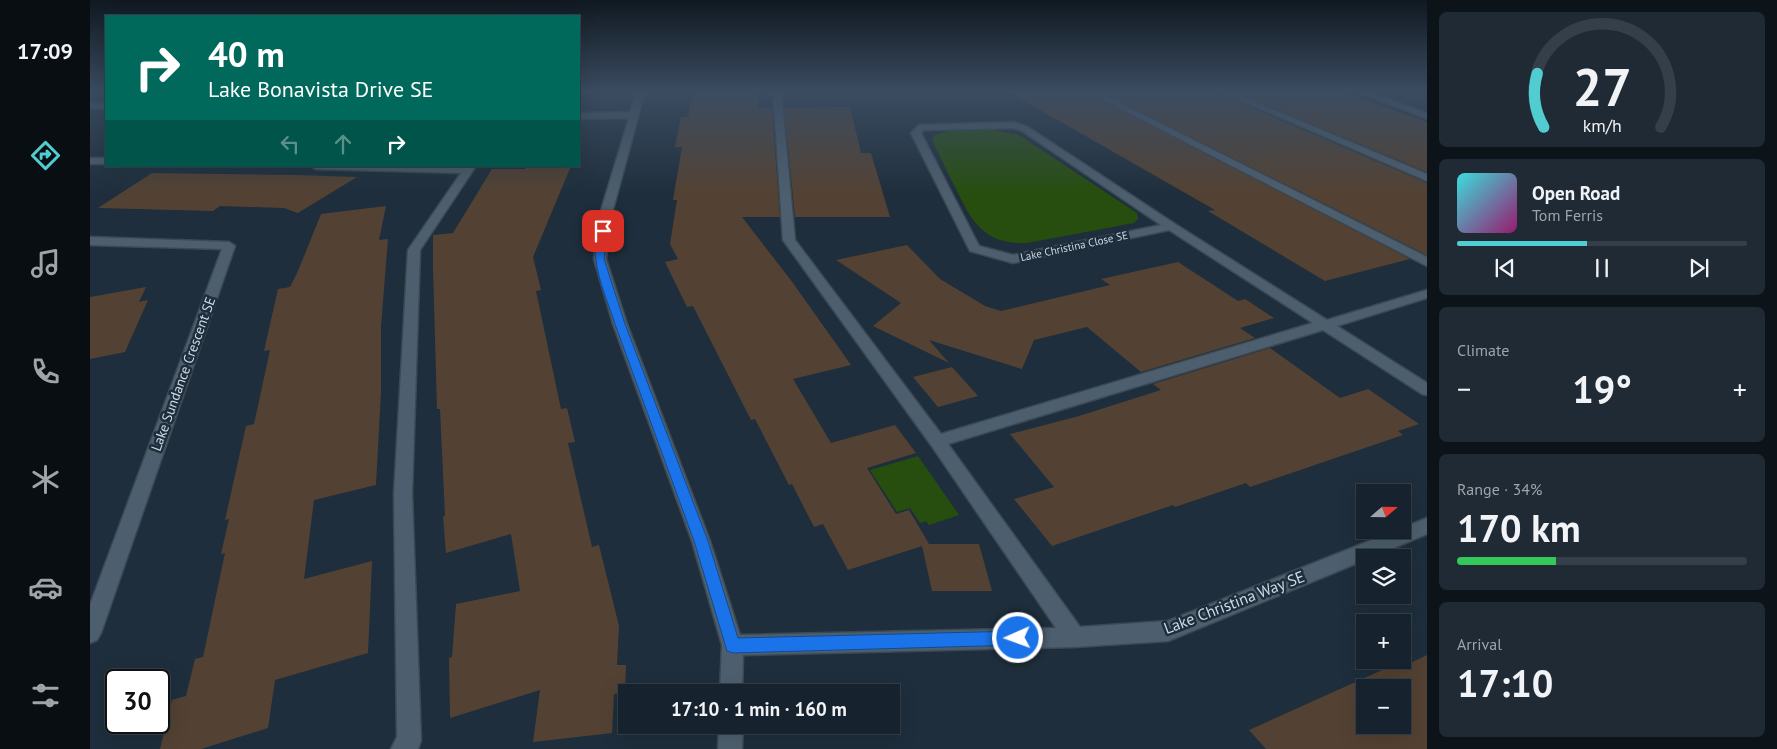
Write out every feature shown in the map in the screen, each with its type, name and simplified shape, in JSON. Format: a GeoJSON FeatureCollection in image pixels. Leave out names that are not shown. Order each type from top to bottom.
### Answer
{"type":"FeatureCollection","features":[{"type":"Feature","properties":{"kind":"street"},"geometry":{"type":"LineString","coordinates":[[630,126],[605,217],[600,259],[620,324],[701,541],[733,646],[732,684]]}},
{"type":"Feature","properties":{"kind":"street"},"geometry":{"type":"LineString","coordinates":[[780,126],[789,240],[937,440],[1075,636]]}},
{"type":"Feature","properties":{"kind":"street","name":"Lake Christina Close SE"},"geometry":{"type":"LineString","coordinates":[[970,126],[922,127],[916,133],[974,248],[1013,258],[1171,226]]}},
{"type":"Feature","properties":{"kind":"street","name":"Lake Christina Close SE"},"geometry":{"type":"LineString","coordinates":[[1016,126],[1024,129],[1171,226],[1427,390]]}},
{"type":"Feature","properties":{"kind":"street"},"geometry":{"type":"LineString","coordinates":[[1159,126],[1427,262]]}},
{"type":"Feature","properties":{"kind":"street"},"geometry":{"type":"LineString","coordinates":[[1305,126],[1427,178]]}},
{"type":"Feature","properties":{"kind":"street"},"geometry":{"type":"LineString","coordinates":[[90,161],[105,161]]}},
{"type":"Feature","properties":{"kind":"street"},"geometry":{"type":"LineString","coordinates":[[393,167],[470,168]]}},
{"type":"Feature","properties":{"kind":"street"},"geometry":{"type":"LineString","coordinates":[[403,749],[409,741],[403,494],[414,250],[470,168]]}},
{"type":"Feature","properties":{"kind":"street","name":"Lake Sundance Crescent SE"},"geometry":{"type":"LineString","coordinates":[[90,241],[229,246],[90,633]]}},
{"type":"Feature","properties":{"kind":"street"},"geometry":{"type":"LineString","coordinates":[[937,440],[1427,294]]}},
{"type":"Feature","properties":{"kind":"street","name":"Lake Christina Way SE"},"geometry":{"type":"LineString","coordinates":[[733,646],[1075,636],[1168,631],[1427,526]]}},
{"type":"Feature","properties":{"kind":"street"},"geometry":{"type":"LineString","coordinates":[[730,734],[730,749]]}},
{"type":"Feature","properties":{"kind":"green space"},"geometry":{"type":"Polygon","coordinates":[[[953,130],[994,130],[1019,135],[1137,213],[1138,219],[1134,223],[1027,243],[1013,243],[991,236],[982,230],[968,212],[932,140],[934,135],[953,130]]]}},
{"type":"Feature","properties":{"kind":"green space"},"geometry":{"type":"Polygon","coordinates":[[[918,456],[959,515],[929,525],[926,521],[920,523],[910,508],[897,512],[870,470],[918,456]]]}},
{"type":"Feature","properties":{"kind":"building"},"geometry":{"type":"Polygon","coordinates":[[[679,126],[773,126],[780,217],[742,217],[793,283],[851,365],[793,379],[831,443],[895,425],[916,453],[867,468],[896,514],[909,510],[929,544],[979,544],[992,591],[932,591],[922,546],[848,570],[823,524],[814,527],[792,484],[789,485],[755,419],[751,420],[693,306],[687,307],[665,262],[678,259],[670,244],[677,200],[673,200],[682,147],[675,147],[679,126]]]}},
{"type":"Feature","properties":{"kind":"building"},"geometry":{"type":"Polygon","coordinates":[[[786,126],[855,126],[861,153],[871,153],[890,217],[795,217],[786,126]]]}},
{"type":"Feature","properties":{"kind":"building"},"geometry":{"type":"Polygon","coordinates":[[[1068,126],[1152,126],[1410,259],[1325,281],[1208,211],[1215,210],[1068,126]]]}},
{"type":"Feature","properties":{"kind":"building"},"geometry":{"type":"Polygon","coordinates":[[[1169,126],[1295,126],[1427,183],[1427,255],[1169,126]]]}},
{"type":"Feature","properties":{"kind":"building"},"geometry":{"type":"Polygon","coordinates":[[[1317,126],[1427,126],[1427,172],[1317,126]]]}},
{"type":"Feature","properties":{"kind":"building"},"geometry":{"type":"Polygon","coordinates":[[[571,167],[533,257],[541,290],[536,291],[561,409],[567,408],[575,442],[568,443],[592,547],[599,545],[619,626],[617,665],[626,665],[625,684],[618,684],[618,694],[614,694],[612,733],[533,742],[540,690],[450,718],[449,658],[452,657],[456,604],[520,591],[511,534],[446,553],[443,516],[445,516],[440,409],[437,409],[433,235],[453,233],[492,169],[571,167]]]}},
{"type":"Feature","properties":{"kind":"building"},"geometry":{"type":"Polygon","coordinates":[[[152,173],[357,177],[298,213],[284,208],[220,206],[213,211],[98,208],[152,173]]]}},
{"type":"Feature","properties":{"kind":"building"},"geometry":{"type":"Polygon","coordinates":[[[386,206],[379,240],[388,239],[381,326],[381,392],[376,485],[314,500],[304,579],[372,561],[368,653],[275,680],[268,728],[201,749],[160,749],[164,734],[170,734],[170,708],[172,700],[186,696],[195,659],[203,657],[225,553],[221,554],[229,519],[225,520],[246,426],[254,424],[270,350],[264,351],[278,289],[290,287],[321,214],[386,206]]]}},
{"type":"Feature","properties":{"kind":"building"},"geometry":{"type":"Polygon","coordinates":[[[907,245],[940,279],[985,306],[1001,311],[1110,285],[1101,279],[1178,262],[1238,301],[1245,299],[1274,318],[1240,328],[1255,338],[1141,372],[1087,327],[1034,340],[1022,369],[929,340],[949,363],[873,326],[901,303],[836,260],[907,245]]]}},
{"type":"Feature","properties":{"kind":"building"},"geometry":{"type":"Polygon","coordinates":[[[146,287],[139,302],[148,300],[125,352],[90,359],[90,297],[146,287]]]}},
{"type":"Feature","properties":{"kind":"building"},"geometry":{"type":"Polygon","coordinates":[[[1270,348],[1340,398],[1368,389],[1419,424],[1398,431],[1403,435],[1250,487],[1246,483],[1175,507],[1173,505],[1052,546],[1014,499],[1054,487],[1010,434],[1079,416],[1161,390],[1153,384],[1270,348]]]}},
{"type":"Feature","properties":{"kind":"building"},"geometry":{"type":"Polygon","coordinates":[[[952,367],[978,396],[938,407],[913,377],[952,367]]]}},
{"type":"Feature","properties":{"kind":"building"},"geometry":{"type":"Polygon","coordinates":[[[1427,655],[1427,749],[1266,749],[1249,730],[1356,682],[1356,734],[1411,734],[1411,679],[1362,679],[1384,669],[1411,669],[1411,663],[1427,655]]]}},
{"type":"Feature","properties":{"kind":"route"},"geometry":{"type":"LineString","coordinates":[[603,231],[600,259],[620,324],[701,541],[733,646],[1018,638]]}}]}
